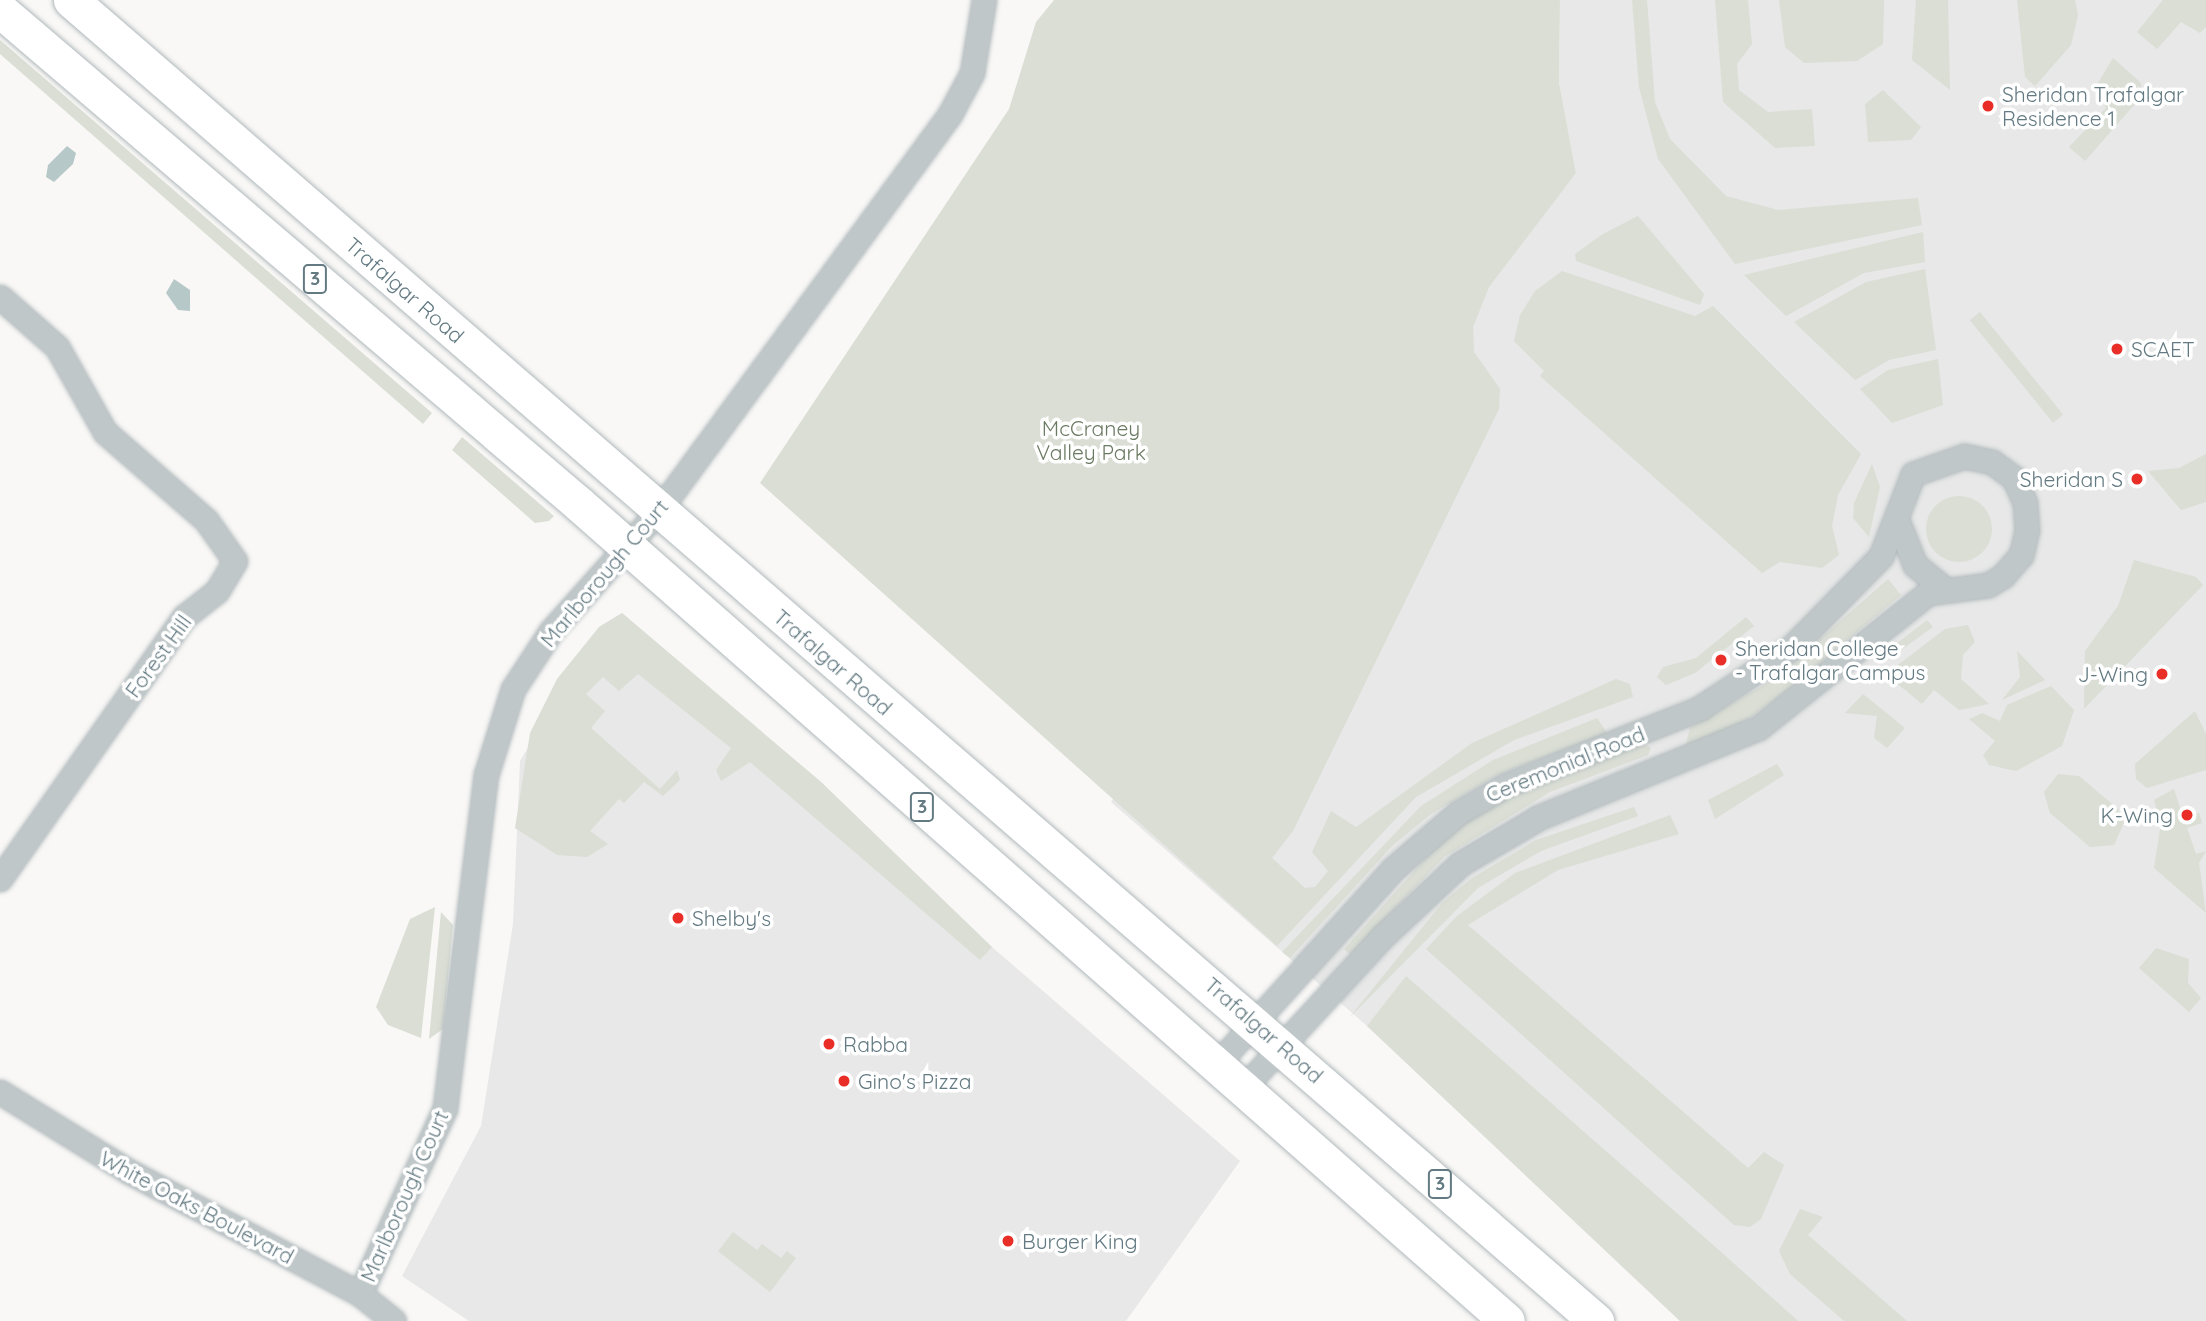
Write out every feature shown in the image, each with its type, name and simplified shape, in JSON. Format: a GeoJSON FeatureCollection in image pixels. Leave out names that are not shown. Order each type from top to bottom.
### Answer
{"type":"FeatureCollection","features":[{"type":"Feature","properties":{"kind":"main road","name":"Trafalgar Road"},"geometry":{"type":"LineString","coordinates":[[71,0],[1596,1321]]}},
{"type":"Feature","properties":{"kind":"main road","name":"3"},"geometry":{"type":"LineString","coordinates":[[0,10],[629,548],[1507,1321]]}},
{"type":"Feature","properties":{"kind":"street","name":"Marlborough Court"},"geometry":{"type":"LineString","coordinates":[[360,1294],[445,1108],[496,732],[513,689],[551,631],[629,548],[660,509],[950,114],[972,73],[984,0]]}},
{"type":"Feature","properties":{"kind":"street","name":"Forest Hill"},"geometry":{"type":"LineString","coordinates":[[0,297],[57,347],[105,432],[206,520],[235,561],[217,591],[184,617],[0,878]]}},
{"type":"Feature","properties":{"kind":"street","name":"Ceremonial Road"},"geometry":{"type":"LineString","coordinates":[[1217,1063],[1392,870],[1458,813],[1506,785],[1679,717],[1744,682],[1857,585],[1887,548],[1905,484],[1936,461],[1979,458],[2014,478],[2027,517],[2021,555],[1988,585],[1942,588],[1919,599],[1758,728],[1538,818],[1460,864],[1383,936],[1244,1087]]}},
{"type":"Feature","properties":{"kind":"street"},"geometry":{"type":"LineString","coordinates":[[1897,520],[1915,565],[1942,588]]}},
{"type":"Feature","properties":{"kind":"street","name":"White Oaks Boulevard"},"geometry":{"type":"LineString","coordinates":[[0,1092],[128,1171],[360,1294],[394,1321]]}},
{"type":"Feature","properties":{"kind":"shaded area","name":"Sheridan College - Trafalgar Campus"},"geometry":{"type":"Polygon","coordinates":[[[1560,0],[2206,0],[2206,1321],[1680,1321],[1367,1026],[1111,802],[1418,372],[1576,173],[1559,82],[1560,0]]]}},
{"type":"Feature","properties":{"kind":"shaded area"},"geometry":{"type":"Polygon","coordinates":[[[67,146],[76,153],[73,164],[54,182],[46,177],[48,165],[67,146]]]}},
{"type":"Feature","properties":{"kind":"shaded area"},"geometry":{"type":"Polygon","coordinates":[[[174,279],[190,290],[190,311],[178,310],[166,293],[174,279]]]}},
{"type":"Feature","properties":{"kind":"shaded area"},"geometry":{"type":"Polygon","coordinates":[[[622,613],[821,782],[992,947],[1240,1161],[1126,1321],[469,1321],[402,1276],[481,1126],[513,924],[520,761],[599,627],[622,613]]]}},
{"type":"Feature","properties":{"kind":"green space","name":"McCraney Valley Park"},"geometry":{"type":"Polygon","coordinates":[[[1054,0],[1560,0],[1559,82],[1576,173],[1489,287],[1473,327],[1474,352],[1500,389],[1499,409],[1293,831],[1272,858],[1305,888],[1315,887],[1328,871],[1312,852],[1331,811],[1356,827],[1472,743],[1616,679],[1630,684],[1633,697],[1514,740],[1416,797],[1277,946],[760,483],[1009,109],[1036,22],[1054,0]]]}},
{"type":"Feature","properties":{"kind":"green space"},"geometry":{"type":"Polygon","coordinates":[[[1632,0],[1647,0],[1655,102],[1670,139],[1726,196],[1778,210],[1918,198],[1922,225],[1735,264],[1658,159],[1639,87],[1632,0]]]}},
{"type":"Feature","properties":{"kind":"green space"},"geometry":{"type":"Polygon","coordinates":[[[1715,0],[1748,0],[1752,44],[1737,64],[1739,90],[1768,112],[1812,109],[1815,146],[1775,148],[1723,102],[1715,0]]]}},
{"type":"Feature","properties":{"kind":"green space"},"geometry":{"type":"Polygon","coordinates":[[[1779,0],[1884,0],[1883,44],[1857,61],[1804,63],[1785,47],[1779,0]]]}},
{"type":"Feature","properties":{"kind":"green space"},"geometry":{"type":"Polygon","coordinates":[[[1916,0],[1948,0],[1950,90],[1912,60],[1916,0]]]}},
{"type":"Feature","properties":{"kind":"green space"},"geometry":{"type":"Polygon","coordinates":[[[2017,0],[2075,0],[2078,15],[2071,45],[2035,86],[2025,77],[2017,0]]]}},
{"type":"Feature","properties":{"kind":"green space"},"geometry":{"type":"Polygon","coordinates":[[[2163,0],[2206,0],[2206,27],[2200,33],[2181,22],[2157,49],[2137,32],[2163,0]]]}},
{"type":"Feature","properties":{"kind":"green space"},"geometry":{"type":"Polygon","coordinates":[[[0,40],[432,413],[423,424],[0,54],[0,40]]]}},
{"type":"Feature","properties":{"kind":"green space"},"geometry":{"type":"Polygon","coordinates":[[[2113,58],[2141,83],[2142,96],[2085,161],[2069,147],[2106,108],[2095,88],[2113,58]]]}},
{"type":"Feature","properties":{"kind":"green space"},"geometry":{"type":"Polygon","coordinates":[[[1883,90],[1921,127],[1911,140],[1868,142],[1865,104],[1883,90]]]}},
{"type":"Feature","properties":{"kind":"green space"},"geometry":{"type":"Polygon","coordinates":[[[1638,216],[1704,294],[1700,305],[1576,261],[1575,254],[1603,234],[1638,216]]]}},
{"type":"Feature","properties":{"kind":"green space"},"geometry":{"type":"Polygon","coordinates":[[[1923,232],[1925,262],[1864,273],[1786,316],[1744,275],[1923,232]]]}},
{"type":"Feature","properties":{"kind":"green space"},"geometry":{"type":"Polygon","coordinates":[[[1925,269],[1936,350],[1889,360],[1855,380],[1794,322],[1866,282],[1925,269]]]}},
{"type":"Feature","properties":{"kind":"green space"},"geometry":{"type":"Polygon","coordinates":[[[1562,271],[1695,316],[1713,306],[1861,454],[1838,495],[1832,526],[1839,555],[1822,568],[1780,562],[1762,573],[1540,376],[1544,371],[1514,341],[1520,315],[1535,291],[1562,271]]]}},
{"type":"Feature","properties":{"kind":"green space"},"geometry":{"type":"Polygon","coordinates":[[[1980,312],[2063,415],[2053,423],[1970,320],[1980,312]]]}},
{"type":"Feature","properties":{"kind":"green space"},"geometry":{"type":"Polygon","coordinates":[[[1938,359],[1943,405],[1892,423],[1860,389],[1888,370],[1938,359]]]}},
{"type":"Feature","properties":{"kind":"green space"},"geometry":{"type":"Polygon","coordinates":[[[462,437],[554,516],[549,521],[535,523],[452,450],[462,437]]]}},
{"type":"Feature","properties":{"kind":"green space"},"geometry":{"type":"Polygon","coordinates":[[[2206,454],[2206,502],[2181,510],[2148,471],[2179,468],[2206,454]]]}},
{"type":"Feature","properties":{"kind":"green space"},"geometry":{"type":"Polygon","coordinates":[[[1872,464],[1880,487],[1869,537],[1853,518],[1854,503],[1872,464]]]}},
{"type":"Feature","properties":{"kind":"green space"},"geometry":{"type":"Polygon","coordinates":[[[1959,496],[1972,499],[1982,506],[1989,516],[1992,529],[1989,542],[1982,552],[1972,559],[1959,562],[1946,559],[1936,552],[1929,542],[1926,529],[1929,516],[1936,506],[1946,499],[1959,496]]]}},
{"type":"Feature","properties":{"kind":"green space"},"geometry":{"type":"Polygon","coordinates":[[[2134,560],[2196,577],[2203,585],[2084,709],[2085,651],[2118,606],[2134,560]]]}},
{"type":"Feature","properties":{"kind":"green space"},"geometry":{"type":"Polygon","coordinates":[[[1888,579],[1901,595],[1787,691],[1742,723],[1694,747],[1686,744],[1690,727],[1774,679],[1888,579]]]}},
{"type":"Feature","properties":{"kind":"green space"},"geometry":{"type":"Polygon","coordinates":[[[622,613],[821,782],[992,947],[980,960],[750,762],[721,781],[716,770],[731,748],[638,674],[619,691],[603,677],[586,694],[605,711],[591,728],[660,789],[677,770],[680,780],[663,796],[644,782],[624,803],[619,799],[590,831],[608,844],[587,857],[557,855],[515,828],[530,733],[557,679],[599,627],[622,613]]]}},
{"type":"Feature","properties":{"kind":"green space"},"geometry":{"type":"Polygon","coordinates":[[[1746,617],[1754,626],[1695,673],[1666,685],[1657,677],[1663,667],[1696,658],[1746,617]]]}},
{"type":"Feature","properties":{"kind":"green space"},"geometry":{"type":"Polygon","coordinates":[[[1927,620],[1933,627],[1887,660],[1891,648],[1927,620]]]}},
{"type":"Feature","properties":{"kind":"green space"},"geometry":{"type":"Polygon","coordinates":[[[1968,625],[1975,642],[1963,655],[1961,679],[1989,704],[1959,710],[1934,690],[1922,704],[1893,680],[1890,671],[1945,629],[1968,625]]]}},
{"type":"Feature","properties":{"kind":"green space"},"geometry":{"type":"Polygon","coordinates":[[[2017,651],[2045,680],[2002,700],[2020,677],[2017,651]]]}},
{"type":"Feature","properties":{"kind":"green space"},"geometry":{"type":"Polygon","coordinates":[[[2051,686],[2074,710],[2062,746],[2016,771],[1989,765],[1983,755],[1995,741],[1969,719],[1982,713],[2000,721],[2007,705],[2051,686]]]}},
{"type":"Feature","properties":{"kind":"green space"},"geometry":{"type":"Polygon","coordinates":[[[1863,694],[1905,728],[1887,748],[1874,738],[1877,716],[1845,713],[1863,694]]]}},
{"type":"Feature","properties":{"kind":"green space"},"geometry":{"type":"Polygon","coordinates":[[[2195,711],[2206,734],[2206,770],[2147,788],[2136,779],[2135,764],[2195,711]]]}},
{"type":"Feature","properties":{"kind":"green space"},"geometry":{"type":"Polygon","coordinates":[[[1597,718],[1608,734],[1501,773],[1431,814],[1392,846],[1290,958],[1282,952],[1421,806],[1493,760],[1597,718]]]}},
{"type":"Feature","properties":{"kind":"green space"},"geometry":{"type":"Polygon","coordinates":[[[1644,745],[1651,747],[1648,755],[1550,792],[1444,857],[1351,955],[1344,949],[1455,826],[1523,787],[1644,745]]]}},
{"type":"Feature","properties":{"kind":"green space"},"geometry":{"type":"Polygon","coordinates":[[[1777,764],[1784,775],[1715,819],[1708,800],[1777,764]]]}},
{"type":"Feature","properties":{"kind":"green space"},"geometry":{"type":"Polygon","coordinates":[[[2058,774],[2079,776],[2118,809],[2124,823],[2114,845],[2090,847],[2050,813],[2044,792],[2058,774]]]}},
{"type":"Feature","properties":{"kind":"green space"},"geometry":{"type":"Polygon","coordinates":[[[2174,789],[2183,817],[2199,813],[2202,823],[2187,828],[2196,854],[2206,851],[2199,863],[2206,913],[2154,868],[2161,823],[2154,800],[2174,789]]]}},
{"type":"Feature","properties":{"kind":"green space"},"geometry":{"type":"Polygon","coordinates":[[[1634,807],[1638,816],[1541,851],[1478,888],[1349,1018],[1443,902],[1472,878],[1536,840],[1634,807]]]}},
{"type":"Feature","properties":{"kind":"green space"},"geometry":{"type":"Polygon","coordinates":[[[1670,815],[1679,834],[1558,870],[1468,925],[1748,1168],[1764,1152],[1784,1165],[1761,1219],[1750,1227],[1734,1225],[1426,949],[1457,916],[1515,873],[1670,815]]]}},
{"type":"Feature","properties":{"kind":"green space"},"geometry":{"type":"Polygon","coordinates":[[[435,907],[421,1038],[388,1025],[376,1007],[410,919],[435,907]]]}},
{"type":"Feature","properties":{"kind":"green space"},"geometry":{"type":"Polygon","coordinates":[[[441,912],[453,925],[443,1029],[429,1039],[441,912]]]}},
{"type":"Feature","properties":{"kind":"green space"},"geometry":{"type":"Polygon","coordinates":[[[2156,948],[2189,959],[2188,983],[2201,998],[2189,1012],[2139,968],[2156,948]]]}},
{"type":"Feature","properties":{"kind":"green space"},"geometry":{"type":"Polygon","coordinates":[[[1406,976],[1798,1321],[1680,1321],[1367,1026],[1406,976]]]}},
{"type":"Feature","properties":{"kind":"green space"},"geometry":{"type":"Polygon","coordinates":[[[1800,1209],[1823,1217],[1808,1235],[1907,1321],[1844,1321],[1790,1274],[1779,1251],[1800,1209]]]}},
{"type":"Feature","properties":{"kind":"green space"},"geometry":{"type":"Polygon","coordinates":[[[733,1232],[757,1250],[762,1244],[781,1258],[787,1251],[796,1258],[770,1292],[718,1251],[733,1232]]]}},
{"type":"Feature","properties":{"kind":"place","name":"Sheridan Trafalgar Residence 1"},"geometry":{"type":"Point","coordinates":[1988,106]}},
{"type":"Feature","properties":{"kind":"place","name":"SCAET"},"geometry":{"type":"Point","coordinates":[2117,349]}},
{"type":"Feature","properties":{"kind":"place","name":"Sheridan S"},"geometry":{"type":"Point","coordinates":[2137,479]}},
{"type":"Feature","properties":{"kind":"place","name":"Sheridan College - Trafalgar Campus"},"geometry":{"type":"Point","coordinates":[1721,660]}},
{"type":"Feature","properties":{"kind":"place","name":"J-Wing"},"geometry":{"type":"Point","coordinates":[2162,674]}},
{"type":"Feature","properties":{"kind":"place","name":"K-Wing"},"geometry":{"type":"Point","coordinates":[2187,815]}},
{"type":"Feature","properties":{"kind":"place","name":"Shelby's"},"geometry":{"type":"Point","coordinates":[678,918]}},
{"type":"Feature","properties":{"kind":"place","name":"Rabba"},"geometry":{"type":"Point","coordinates":[829,1044]}},
{"type":"Feature","properties":{"kind":"place","name":"Gino's Pizza"},"geometry":{"type":"Point","coordinates":[844,1081]}},
{"type":"Feature","properties":{"kind":"place","name":"Burger King"},"geometry":{"type":"Point","coordinates":[1008,1241]}}]}
